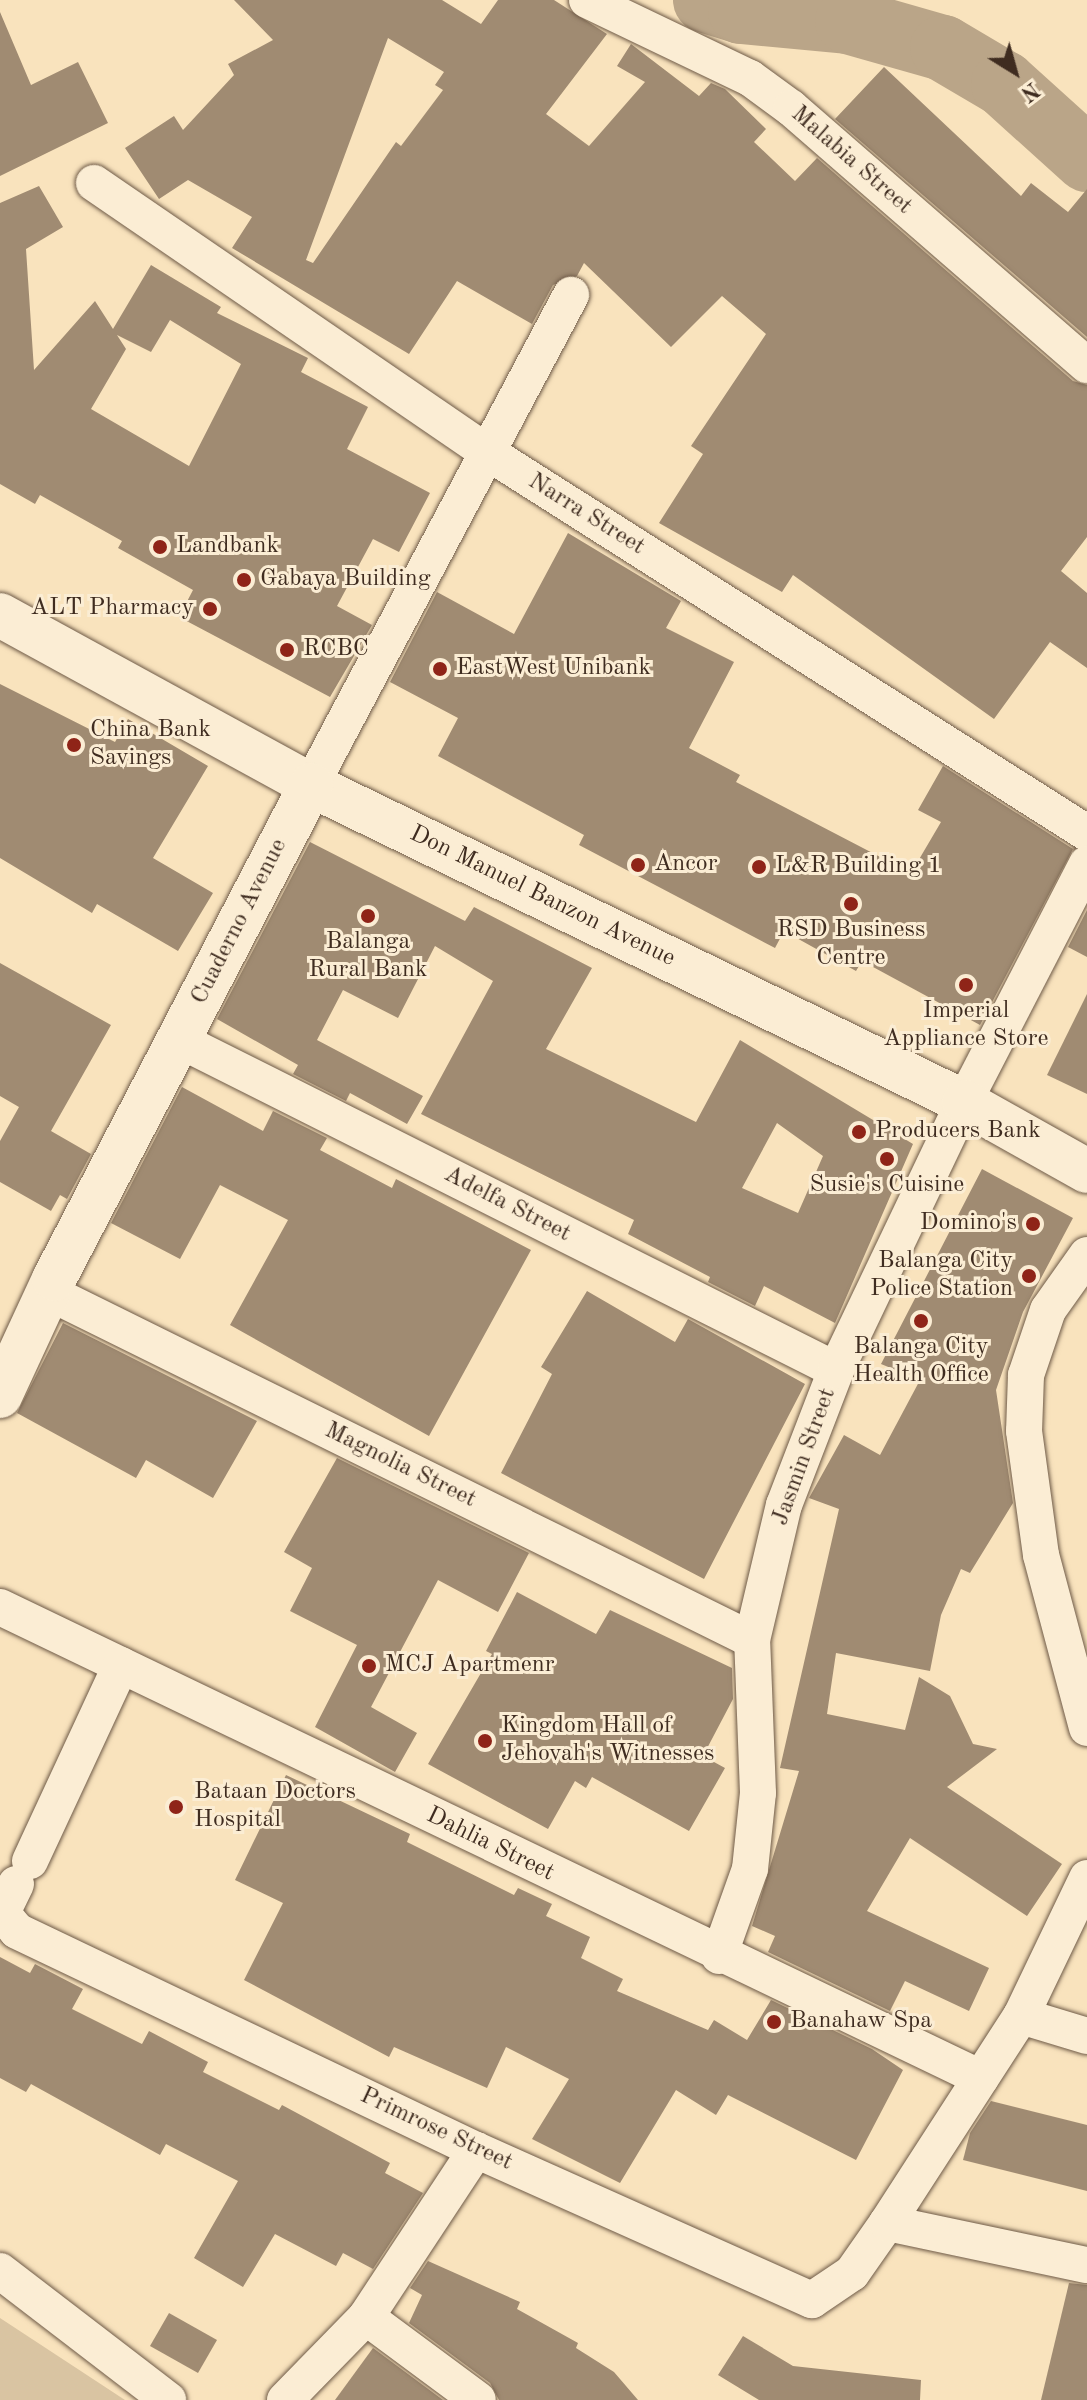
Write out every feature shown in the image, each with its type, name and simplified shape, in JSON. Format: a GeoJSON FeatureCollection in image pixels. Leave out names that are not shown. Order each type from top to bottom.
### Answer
{"type":"FeatureCollection","features":[{"type":"Feature","properties":{"kind":"main road","name":"Don Manuel Banzon Avenue"},"geometry":{"type":"LineString","coordinates":[[0,615],[311,785],[964,1102],[1087,1171]]}},
{"type":"Feature","properties":{"kind":"main road","name":"Cuaderno Avenue"},"geometry":{"type":"LineString","coordinates":[[0,1396],[48,1292],[311,785]]}},
{"type":"Feature","properties":{"kind":"street","name":"Malabia Street"},"geometry":{"type":"LineString","coordinates":[[587,0],[750,78],[781,101],[1087,365]]}},
{"type":"Feature","properties":{"kind":"street","name":"Narra Street"},"geometry":{"type":"LineString","coordinates":[[94,183],[487,452],[1087,833]]}},
{"type":"Feature","properties":{"kind":"street","name":"Cuaderno Avenue"},"geometry":{"type":"LineString","coordinates":[[311,785],[571,295]]}},
{"type":"Feature","properties":{"kind":"street","name":"Jasmin Street"},"geometry":{"type":"LineString","coordinates":[[719,1956],[750,1869],[758,1793],[752,1640],[784,1505],[836,1370],[964,1102],[1087,864]]}},
{"type":"Feature","properties":{"kind":"street","name":"Adelfa Street"},"geometry":{"type":"LineString","coordinates":[[179,1040],[836,1370]]}},
{"type":"Feature","properties":{"kind":"street"},"geometry":{"type":"LineString","coordinates":[[1087,1255],[1048,1310],[1026,1375],[1024,1431],[1041,1555],[1087,1728]]}},
{"type":"Feature","properties":{"kind":"street","name":"Magnolia Street"},"geometry":{"type":"LineString","coordinates":[[48,1292],[752,1640]]}},
{"type":"Feature","properties":{"kind":"street","name":"Dahlia Street"},"geometry":{"type":"LineString","coordinates":[[0,1607],[719,1956],[981,2078]]}},
{"type":"Feature","properties":{"kind":"street","name":"Primrose Street"},"geometry":{"type":"LineString","coordinates":[[121,1665],[2,1913],[17,1931],[476,2150],[812,2300],[852,2273],[887,2223],[1021,2016],[1087,1878]]}},
{"type":"Feature","properties":{"kind":"street"},"geometry":{"type":"LineString","coordinates":[[1021,2016],[1087,2036]]}},
{"type":"Feature","properties":{"kind":"street"},"geometry":{"type":"LineString","coordinates":[[285,2400],[366,2317],[476,2150]]}},
{"type":"Feature","properties":{"kind":"street"},"geometry":{"type":"LineString","coordinates":[[887,2223],[1087,2265]]}},
{"type":"Feature","properties":{"kind":"street"},"geometry":{"type":"LineString","coordinates":[[0,2271],[168,2400]]}},
{"type":"Feature","properties":{"kind":"street"},"geometry":{"type":"LineString","coordinates":[[366,2317],[478,2400]]}},
{"type":"Feature","properties":{"kind":"shaded area"},"geometry":{"type":"Polygon","coordinates":[[[0,2318],[125,2400],[0,2400],[0,2318]]]}},
{"type":"Feature","properties":{"kind":"building"},"geometry":{"type":"Polygon","coordinates":[[[234,0],[442,0],[481,24],[498,0],[554,0],[607,34],[546,114],[589,146],[645,82],[617,66],[631,44],[699,96],[711,83],[725,89],[766,129],[754,142],[795,181],[817,158],[1073,381],[1087,385],[1087,537],[1061,571],[1087,593],[1087,668],[1050,642],[994,719],[793,575],[782,592],[659,523],[703,454],[691,446],[766,334],[722,296],[671,347],[584,263],[577,276],[553,285],[532,324],[457,281],[409,354],[232,248],[252,217],[188,180],[159,199],[125,148],[174,116],[183,130],[234,75],[228,64],[273,40],[234,0]],[[388,38],[306,260],[313,263],[396,142],[401,146],[443,90],[435,85],[444,72],[388,38]]]}},
{"type":"Feature","properties":{"kind":"building"},"geometry":{"type":"Polygon","coordinates":[[[0,12],[31,85],[78,62],[108,123],[0,176],[0,12]]]}},
{"type":"Feature","properties":{"kind":"building"},"geometry":{"type":"Polygon","coordinates":[[[884,67],[1021,196],[1031,183],[1068,212],[1087,189],[1087,337],[835,119],[884,67]]]}},
{"type":"Feature","properties":{"kind":"building"},"geometry":{"type":"Polygon","coordinates":[[[39,186],[63,227],[26,249],[34,370],[95,301],[113,329],[151,265],[221,307],[217,313],[308,358],[301,372],[368,407],[347,449],[430,493],[399,552],[373,539],[337,606],[372,625],[330,697],[179,617],[193,590],[118,548],[122,541],[40,495],[35,504],[0,484],[0,203],[39,186]],[[170,320],[151,352],[117,335],[126,349],[91,409],[189,466],[241,364],[170,320]]]}},
{"type":"Feature","properties":{"kind":"building"},"geometry":{"type":"Polygon","coordinates":[[[568,533],[681,601],[666,628],[734,662],[689,748],[740,775],[736,782],[911,873],[941,822],[918,810],[943,766],[1073,849],[980,1025],[862,961],[856,971],[784,931],[775,948],[579,845],[584,835],[438,756],[458,718],[390,682],[437,592],[514,634],[568,533]]]}},
{"type":"Feature","properties":{"kind":"building"},"geometry":{"type":"Polygon","coordinates":[[[0,684],[115,742],[128,719],[208,766],[153,858],[213,893],[178,951],[97,904],[92,913],[0,858],[0,684]]]}},
{"type":"Feature","properties":{"kind":"building"},"geometry":{"type":"Polygon","coordinates":[[[310,842],[465,921],[474,907],[592,968],[546,1049],[696,1122],[740,1040],[913,1144],[835,1323],[764,1286],[755,1306],[708,1282],[710,1277],[628,1234],[634,1220],[421,1114],[493,981],[435,946],[398,1018],[343,990],[317,1040],[423,1096],[407,1124],[350,1093],[346,1101],[293,1074],[298,1065],[217,1019],[310,842]],[[777,1123],[742,1188],[798,1213],[823,1156],[777,1123]]]}},
{"type":"Feature","properties":{"kind":"building"},"geometry":{"type":"Polygon","coordinates":[[[1087,910],[1087,957],[1068,947],[1087,910]]]}},
{"type":"Feature","properties":{"kind":"building"},"geometry":{"type":"Polygon","coordinates":[[[0,963],[111,1025],[51,1131],[91,1154],[67,1199],[60,1195],[51,1211],[0,1182],[0,1141],[19,1107],[0,1096],[0,963]]]}},
{"type":"Feature","properties":{"kind":"building"},"geometry":{"type":"Polygon","coordinates":[[[1087,994],[1087,1094],[1047,1075],[1087,994]]]}},
{"type":"Feature","properties":{"kind":"building"},"geometry":{"type":"Polygon","coordinates":[[[182,1087],[263,1131],[273,1111],[327,1138],[320,1150],[392,1188],[396,1179],[531,1250],[429,1436],[230,1325],[288,1220],[220,1185],[180,1259],[111,1223],[182,1087]]]}},
{"type":"Feature","properties":{"kind":"building"},"geometry":{"type":"Polygon","coordinates":[[[982,1169],[1073,1218],[1023,1312],[996,1390],[1013,1503],[970,1573],[961,1569],[941,1615],[930,1671],[836,1653],[827,1714],[905,1730],[919,1677],[950,1696],[973,1744],[997,1749],[947,1787],[1062,1864],[1027,1916],[910,1838],[867,1911],[989,1968],[969,2011],[905,1981],[890,2011],[768,1952],[775,1936],[752,1926],[799,1771],[780,1768],[839,1509],[809,1498],[844,1435],[880,1455],[920,1380],[881,1364],[982,1169]]]}},
{"type":"Feature","properties":{"kind":"building"},"geometry":{"type":"Polygon","coordinates":[[[587,1291],[675,1342],[688,1319],[805,1384],[704,1579],[501,1473],[552,1374],[541,1367],[587,1291]]]}},
{"type":"Feature","properties":{"kind":"building"},"geometry":{"type":"Polygon","coordinates":[[[63,1323],[257,1421],[213,1498],[146,1460],[136,1478],[17,1413],[63,1323]]]}},
{"type":"Feature","properties":{"kind":"building"},"geometry":{"type":"Polygon","coordinates":[[[337,1458],[529,1553],[498,1612],[438,1580],[371,1707],[417,1733],[395,1772],[315,1727],[357,1645],[290,1611],[312,1568],[284,1552],[337,1458]]]}},
{"type":"Feature","properties":{"kind":"building"},"geometry":{"type":"Polygon","coordinates":[[[517,1592],[596,1634],[610,1610],[732,1668],[733,1699],[703,1756],[725,1768],[689,1831],[592,1777],[586,1788],[575,1781],[548,1829],[428,1764],[492,1654],[486,1651],[517,1592]]]}},
{"type":"Feature","properties":{"kind":"building"},"geometry":{"type":"Polygon","coordinates":[[[286,1775],[410,1834],[407,1842],[514,1895],[518,1888],[552,1904],[546,1916],[590,1937],[581,1958],[623,1979],[617,1991],[708,2030],[714,2020],[747,2040],[771,2000],[872,2049],[903,2070],[856,2160],[728,2095],[716,2115],[676,2090],[620,2183],[532,2139],[569,2079],[506,2047],[487,2088],[394,2047],[389,2057],[244,1980],[283,1903],[235,1880],[286,1775]]]}},
{"type":"Feature","properties":{"kind":"building"},"geometry":{"type":"Polygon","coordinates":[[[0,1957],[30,1973],[35,1964],[83,1989],[72,2009],[142,2044],[149,2031],[208,2062],[203,2072],[279,2110],[282,2105],[390,2163],[385,2173],[423,2193],[373,2269],[343,2253],[336,2266],[275,2234],[243,2287],[194,2258],[238,2181],[166,2144],[160,2155],[31,2084],[26,2092],[0,2078],[0,1957]]]}},
{"type":"Feature","properties":{"kind":"building"},"geometry":{"type":"Polygon","coordinates":[[[991,2101],[1087,2125],[1087,2191],[963,2160],[970,2133],[991,2101]]]}},
{"type":"Feature","properties":{"kind":"building"},"geometry":{"type":"Polygon","coordinates":[[[428,2261],[520,2302],[517,2309],[578,2343],[576,2348],[614,2372],[638,2400],[499,2400],[490,2383],[409,2323],[422,2295],[410,2288],[428,2261]]]}},
{"type":"Feature","properties":{"kind":"building"},"geometry":{"type":"Polygon","coordinates":[[[1069,2283],[1087,2285],[1087,2400],[1041,2400],[1069,2283]]]}},
{"type":"Feature","properties":{"kind":"building"},"geometry":{"type":"Polygon","coordinates":[[[169,2313],[217,2340],[198,2373],[150,2346],[169,2313]]]}},
{"type":"Feature","properties":{"kind":"building"},"geometry":{"type":"Polygon","coordinates":[[[743,2336],[793,2366],[921,2380],[920,2400],[759,2400],[718,2375],[743,2336]]]}},
{"type":"Feature","properties":{"kind":"building"},"geometry":{"type":"Polygon","coordinates":[[[373,2348],[443,2400],[335,2400],[373,2348]]]}},
{"type":"Feature","properties":{"kind":"waterway"},"geometry":{"type":"LineString","coordinates":[[706,0],[741,11],[848,21],[943,48],[1004,84],[1087,159]]}},
{"type":"Feature","properties":{"kind":"place","name":"Landbank"},"geometry":{"type":"Point","coordinates":[160,547]}},
{"type":"Feature","properties":{"kind":"place","name":"Gabaya Building"},"geometry":{"type":"Point","coordinates":[244,580]}},
{"type":"Feature","properties":{"kind":"place","name":"ALT Pharmacy"},"geometry":{"type":"Point","coordinates":[210,609]}},
{"type":"Feature","properties":{"kind":"place","name":"RCBC"},"geometry":{"type":"Point","coordinates":[287,650]}},
{"type":"Feature","properties":{"kind":"place","name":"EastWest Unibank"},"geometry":{"type":"Point","coordinates":[440,669]}},
{"type":"Feature","properties":{"kind":"place","name":"China Bank Savings"},"geometry":{"type":"Point","coordinates":[74,745]}},
{"type":"Feature","properties":{"kind":"place","name":"Ancor"},"geometry":{"type":"Point","coordinates":[638,865]}},
{"type":"Feature","properties":{"kind":"place","name":"L&R Building 1"},"geometry":{"type":"Point","coordinates":[759,867]}},
{"type":"Feature","properties":{"kind":"place","name":"RSD Business Centre"},"geometry":{"type":"Point","coordinates":[851,904]}},
{"type":"Feature","properties":{"kind":"place","name":"Balanga Rural Bank"},"geometry":{"type":"Point","coordinates":[368,916]}},
{"type":"Feature","properties":{"kind":"place","name":"Imperial Appliance Store"},"geometry":{"type":"Point","coordinates":[966,985]}},
{"type":"Feature","properties":{"kind":"place","name":"Producers Bank"},"geometry":{"type":"Point","coordinates":[859,1132]}},
{"type":"Feature","properties":{"kind":"place","name":"Susie's Cuisine"},"geometry":{"type":"Point","coordinates":[887,1159]}},
{"type":"Feature","properties":{"kind":"place","name":"Domino's"},"geometry":{"type":"Point","coordinates":[1033,1224]}},
{"type":"Feature","properties":{"kind":"place","name":"Balanga City Police Station"},"geometry":{"type":"Point","coordinates":[1029,1276]}},
{"type":"Feature","properties":{"kind":"place","name":"Balanga City Health Office"},"geometry":{"type":"Point","coordinates":[921,1321]}},
{"type":"Feature","properties":{"kind":"place","name":"MCJ Apartmenr"},"geometry":{"type":"Point","coordinates":[369,1666]}},
{"type":"Feature","properties":{"kind":"place","name":"Kingdom Hall of Jehovah's Witnesses"},"geometry":{"type":"Point","coordinates":[485,1741]}},
{"type":"Feature","properties":{"kind":"place","name":"Bataan Doctors Hospital"},"geometry":{"type":"Point","coordinates":[176,1807]}},
{"type":"Feature","properties":{"kind":"place","name":"Banahaw Spa"},"geometry":{"type":"Point","coordinates":[774,2022]}}]}
